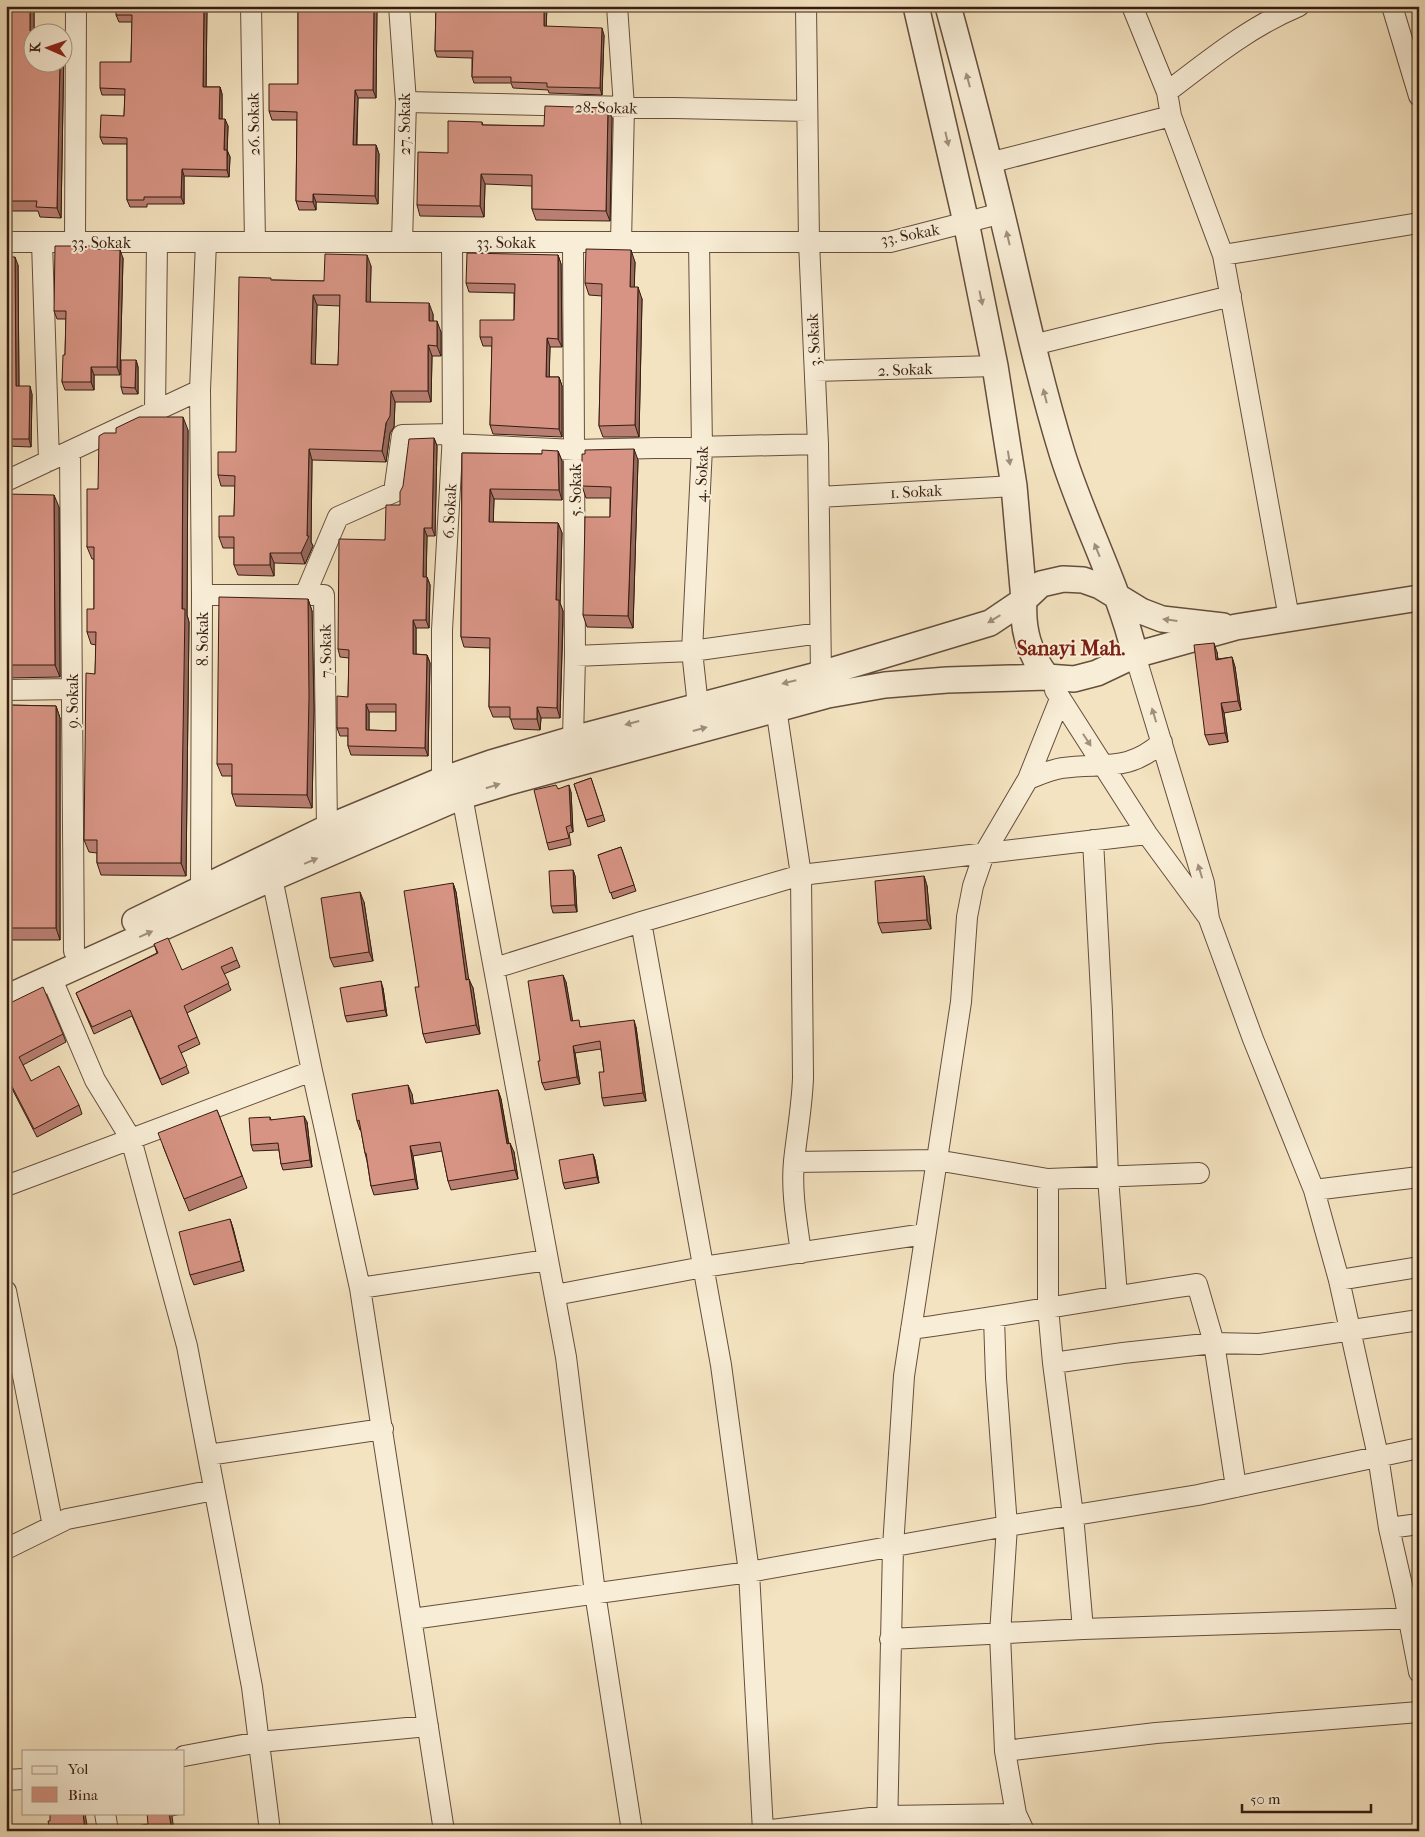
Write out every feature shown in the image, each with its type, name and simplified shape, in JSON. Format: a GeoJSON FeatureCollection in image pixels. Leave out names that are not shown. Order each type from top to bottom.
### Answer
{"type":"FeatureCollection","features":[{"type":"Feature","properties":{"kind":"street"},"geometry":{"type":"LineString","coordinates":[[75,242],[76,6]]}},
{"type":"Feature","properties":{"kind":"street","name":"26. Sokak"},"geometry":{"type":"LineString","coordinates":[[251,6],[255,242]]}},
{"type":"Feature","properties":{"kind":"street","name":"27. Sokak"},"geometry":{"type":"LineString","coordinates":[[399,6],[406,102],[402,242]]}},
{"type":"Feature","properties":{"kind":"street"},"geometry":{"type":"LineString","coordinates":[[616,6],[624,107],[621,242]]}},
{"type":"Feature","properties":{"kind":"street","name":"3. Sokak"},"geometry":{"type":"LineString","coordinates":[[806,6],[809,242],[818,444],[821,674]]}},
{"type":"Feature","properties":{"kind":"street"},"geometry":{"type":"LineString","coordinates":[[916,6],[966,222],[996,366],[1014,486],[1024,600],[1022,618],[1027,643],[1037,664],[1147,834],[1209,918]]}},
{"type":"Feature","properties":{"kind":"street"},"geometry":{"type":"LineString","coordinates":[[948,6],[1002,213],[1046,399],[1062,455],[1082,511],[1124,615],[1204,883],[1209,918],[1253,1039],[1314,1190],[1351,1331],[1378,1456],[1389,1528],[1413,1618],[1419,1672]]}},
{"type":"Feature","properties":{"kind":"street"},"geometry":{"type":"LineString","coordinates":[[1132,6],[1166,92],[1171,116],[1222,255],[1289,618]]}},
{"type":"Feature","properties":{"kind":"street"},"geometry":{"type":"LineString","coordinates":[[1166,92],[1249,31],[1298,6]]}},
{"type":"Feature","properties":{"kind":"street"},"geometry":{"type":"LineString","coordinates":[[1392,6],[1419,96]]}},
{"type":"Feature","properties":{"kind":"street","name":"28. Sokak"},"geometry":{"type":"LineString","coordinates":[[406,102],[807,111]]}},
{"type":"Feature","properties":{"kind":"street"},"geometry":{"type":"LineString","coordinates":[[989,163],[1171,116]]}},
{"type":"Feature","properties":{"kind":"street","name":"33. Sokak"},"geometry":{"type":"LineString","coordinates":[[6,242],[890,242],[1002,213]]}},
{"type":"Feature","properties":{"kind":"street"},"geometry":{"type":"LineString","coordinates":[[1222,255],[1419,224]]}},
{"type":"Feature","properties":{"kind":"street"},"geometry":{"type":"LineString","coordinates":[[42,242],[49,461]]}},
{"type":"Feature","properties":{"kind":"street"},"geometry":{"type":"LineString","coordinates":[[156,411],[157,242]]}},
{"type":"Feature","properties":{"kind":"street","name":"8. Sokak"},"geometry":{"type":"LineString","coordinates":[[201,888],[202,595],[200,390],[206,242]]}},
{"type":"Feature","properties":{"kind":"street","name":"6. Sokak"},"geometry":{"type":"LineString","coordinates":[[442,780],[442,630],[453,439],[452,242]]}},
{"type":"Feature","properties":{"kind":"street","name":"5. Sokak"},"geometry":{"type":"LineString","coordinates":[[573,242],[576,656],[573,739]]}},
{"type":"Feature","properties":{"kind":"street","name":"4. Sokak"},"geometry":{"type":"LineString","coordinates":[[698,706],[692,651],[702,448],[699,242]]}},
{"type":"Feature","properties":{"kind":"street"},"geometry":{"type":"LineString","coordinates":[[1033,344],[1231,296]]}},
{"type":"Feature","properties":{"kind":"street","name":"2. Sokak"},"geometry":{"type":"LineString","coordinates":[[815,371],[996,366]]}},
{"type":"Feature","properties":{"kind":"street"},"geometry":{"type":"LineString","coordinates":[[6,481],[200,390]]}},
{"type":"Feature","properties":{"kind":"street"},"geometry":{"type":"LineString","coordinates":[[305,595],[338,518],[394,492],[402,435],[575,450],[818,444]]}},
{"type":"Feature","properties":{"kind":"street","name":"9. Sokak"},"geometry":{"type":"LineString","coordinates":[[70,451],[74,951]]}},
{"type":"Feature","properties":{"kind":"street","name":"1. Sokak"},"geometry":{"type":"LineString","coordinates":[[819,497],[1014,486]]}},
{"type":"Feature","properties":{"kind":"street"},"geometry":{"type":"LineString","coordinates":[[6,981],[74,951],[327,828],[442,780],[490,763],[573,739],[821,674],[990,623],[1024,600],[1041,584],[1063,580],[1083,580],[1100,586],[1141,610],[1162,619],[1236,627]]}},
{"type":"Feature","properties":{"kind":"street","name":"7. Sokak"},"geometry":{"type":"LineString","coordinates":[[202,595],[324,596],[327,828]]}},
{"type":"Feature","properties":{"kind":"street"},"geometry":{"type":"LineString","coordinates":[[6,998],[272,878],[462,796],[514,780],[828,695],[884,685],[947,680],[1047,677],[1074,679],[1097,673],[1135,655],[1236,627],[1419,598]]}},
{"type":"Feature","properties":{"kind":"street"},"geometry":{"type":"LineString","coordinates":[[576,656],[692,651],[820,633]]}},
{"type":"Feature","properties":{"kind":"street"},"geometry":{"type":"LineString","coordinates":[[6,690],[72,690]]}},
{"type":"Feature","properties":{"kind":"street"},"geometry":{"type":"LineString","coordinates":[[887,1823],[893,1547],[904,1376],[961,1002],[967,917],[973,886],[984,854],[1028,779],[1060,699]]}},
{"type":"Feature","properties":{"kind":"street"},"geometry":{"type":"LineString","coordinates":[[776,708],[801,876],[803,1078],[794,1162],[794,1199],[801,1253]]}},
{"type":"Feature","properties":{"kind":"street"},"geometry":{"type":"LineString","coordinates":[[1028,779],[1060,768],[1114,766],[1133,761],[1162,742]]}},
{"type":"Feature","properties":{"kind":"street"},"geometry":{"type":"LineString","coordinates":[[462,796],[566,1357],[595,1593],[632,1831]]}},
{"type":"Feature","properties":{"kind":"street"},"geometry":{"type":"LineString","coordinates":[[495,968],[641,922],[801,876],[1147,834]]}},
{"type":"Feature","properties":{"kind":"street"},"geometry":{"type":"LineString","coordinates":[[1093,840],[1108,1177],[1117,1296]]}},
{"type":"Feature","properties":{"kind":"street"},"geometry":{"type":"LineString","coordinates":[[272,878],[360,1288],[444,1831]]}},
{"type":"Feature","properties":{"kind":"street"},"geometry":{"type":"LineString","coordinates":[[641,922],[720,1365],[749,1572],[763,1831],[887,1823],[1020,1822],[1005,1751],[1000,1634],[1008,1526],[996,1378],[994,1318]]}},
{"type":"Feature","properties":{"kind":"street"},"geometry":{"type":"LineString","coordinates":[[51,977],[95,1080],[131,1139],[187,1346],[252,1687],[270,1831]]}},
{"type":"Feature","properties":{"kind":"street"},"geometry":{"type":"LineString","coordinates":[[6,1186],[312,1071]]}},
{"type":"Feature","properties":{"kind":"street"},"geometry":{"type":"LineString","coordinates":[[794,1162],[936,1160],[1048,1179],[1199,1173]]}},
{"type":"Feature","properties":{"kind":"street"},"geometry":{"type":"LineString","coordinates":[[1314,1190],[1419,1177]]}},
{"type":"Feature","properties":{"kind":"street"},"geometry":{"type":"LineString","coordinates":[[1048,1179],[1048,1307],[1053,1363],[1073,1515],[1083,1629]]}},
{"type":"Feature","properties":{"kind":"street"},"geometry":{"type":"LineString","coordinates":[[555,1295],[703,1267],[925,1234]]}},
{"type":"Feature","properties":{"kind":"street"},"geometry":{"type":"LineString","coordinates":[[360,1288],[548,1260]]}},
{"type":"Feature","properties":{"kind":"street"},"geometry":{"type":"LineString","coordinates":[[1339,1280],[1419,1267]]}},
{"type":"Feature","properties":{"kind":"street"},"geometry":{"type":"LineString","coordinates":[[911,1329],[994,1318],[1048,1307],[1197,1284],[1214,1343],[1236,1487]]}},
{"type":"Feature","properties":{"kind":"street"},"geometry":{"type":"LineString","coordinates":[[6,1290],[54,1526]]}},
{"type":"Feature","properties":{"kind":"street"},"geometry":{"type":"LineString","coordinates":[[1053,1363],[1214,1343],[1259,1344],[1419,1320]]}},
{"type":"Feature","properties":{"kind":"street"},"geometry":{"type":"LineString","coordinates":[[208,1455],[383,1429]]}},
{"type":"Feature","properties":{"kind":"street"},"geometry":{"type":"LineString","coordinates":[[412,1619],[749,1572],[1008,1526],[1198,1495],[1419,1448]]}},
{"type":"Feature","properties":{"kind":"street"},"geometry":{"type":"LineString","coordinates":[[6,1549],[68,1519],[214,1490]]}},
{"type":"Feature","properties":{"kind":"street"},"geometry":{"type":"LineString","coordinates":[[1389,1528],[1419,1524]]}},
{"type":"Feature","properties":{"kind":"street"},"geometry":{"type":"LineString","coordinates":[[890,1639],[1083,1629],[1413,1618]]}},
{"type":"Feature","properties":{"kind":"street"},"geometry":{"type":"LineString","coordinates":[[1005,1751],[1156,1733],[1419,1712]]}},
{"type":"Feature","properties":{"kind":"street"},"geometry":{"type":"LineString","coordinates":[[185,1756],[259,1742],[428,1726]]}},
{"type":"Feature","properties":{"kind":"street"},"geometry":{"type":"LineString","coordinates":[[6,1780],[22,1779]]}},
{"type":"Feature","properties":{"kind":"street"},"geometry":{"type":"LineString","coordinates":[[105,1814],[108,1831]]}},
{"type":"Feature","properties":{"kind":"building"},"geometry":{"type":"Polygon","coordinates":[[[6,6],[30,6],[30,22],[22,22],[22,72],[60,72],[57,208],[36,207],[37,201],[6,201],[6,6]]]}},
{"type":"Feature","properties":{"kind":"building"},"geometry":{"type":"Polygon","coordinates":[[[116,6],[204,6],[203,87],[220,87],[219,119],[225,119],[224,150],[227,150],[227,170],[182,169],[181,197],[144,197],[144,200],[127,200],[127,138],[100,137],[101,115],[124,116],[125,89],[100,88],[100,62],[131,62],[132,15],[116,15],[116,6]]]}},
{"type":"Feature","properties":{"kind":"building"},"geometry":{"type":"Polygon","coordinates":[[[298,6],[374,6],[373,90],[355,90],[353,145],[376,145],[375,196],[313,194],[313,202],[296,201],[297,112],[269,111],[269,84],[298,84],[298,6]]]}},
{"type":"Feature","properties":{"kind":"building"},"geometry":{"type":"Polygon","coordinates":[[[436,6],[544,6],[544,26],[602,28],[600,88],[547,87],[547,83],[511,82],[511,77],[472,77],[473,51],[435,51],[436,6]]]}},
{"type":"Feature","properties":{"kind":"building"},"geometry":{"type":"Polygon","coordinates":[[[545,106],[608,108],[606,211],[532,209],[532,175],[481,174],[480,206],[417,205],[418,152],[448,153],[448,121],[482,122],[482,125],[544,126],[545,106]]]}},
{"type":"Feature","properties":{"kind":"building"},"geometry":{"type":"Polygon","coordinates":[[[55,246],[92,246],[92,249],[120,250],[117,367],[91,367],[91,382],[62,382],[66,311],[54,311],[55,246]]]}},
{"type":"Feature","properties":{"kind":"building"},"geometry":{"type":"Polygon","coordinates":[[[586,249],[631,250],[630,287],[638,287],[635,425],[599,426],[602,284],[585,283],[586,249]]]}},
{"type":"Feature","properties":{"kind":"building"},"geometry":{"type":"Polygon","coordinates":[[[467,253],[558,255],[558,339],[547,338],[546,377],[559,377],[559,429],[490,425],[492,337],[480,337],[480,320],[514,320],[515,284],[466,283],[467,253]]]}},
{"type":"Feature","properties":{"kind":"building"},"geometry":{"type":"Polygon","coordinates":[[[325,254],[367,255],[366,302],[429,303],[429,321],[437,321],[437,346],[428,345],[428,391],[391,391],[390,416],[386,423],[382,451],[309,449],[307,536],[309,536],[301,553],[270,553],[270,565],[234,565],[234,537],[219,537],[219,516],[234,516],[235,476],[218,475],[218,452],[236,452],[239,277],[324,281],[325,254]],[[313,295],[311,364],[338,365],[340,295],[313,295]]]}},
{"type":"Feature","properties":{"kind":"building"},"geometry":{"type":"Polygon","coordinates":[[[6,257],[15,257],[16,386],[30,386],[29,439],[6,439],[6,257]]]}},
{"type":"Feature","properties":{"kind":"building"},"geometry":{"type":"Polygon","coordinates":[[[121,360],[136,360],[135,388],[121,387],[121,360]]]}},
{"type":"Feature","properties":{"kind":"building"},"geometry":{"type":"Polygon","coordinates":[[[139,417],[183,417],[182,609],[185,609],[181,863],[97,863],[97,840],[84,840],[86,673],[95,674],[96,632],[87,632],[87,609],[94,609],[94,547],[87,547],[87,489],[98,489],[99,436],[104,433],[116,433],[116,428],[139,417]]]}},
{"type":"Feature","properties":{"kind":"building"},"geometry":{"type":"Polygon","coordinates":[[[434,438],[432,528],[424,528],[423,577],[427,577],[426,620],[413,620],[413,654],[427,655],[425,748],[348,746],[348,728],[337,728],[337,696],[348,697],[349,650],[338,649],[339,539],[385,540],[386,505],[400,505],[400,492],[403,486],[409,439],[434,438]],[[366,704],[366,730],[396,731],[396,704],[366,704]]]}},
{"type":"Feature","properties":{"kind":"building"},"geometry":{"type":"Polygon","coordinates":[[[634,449],[628,616],[583,615],[585,517],[610,517],[611,487],[582,486],[582,454],[585,454],[585,450],[634,449]]]}},
{"type":"Feature","properties":{"kind":"building"},"geometry":{"type":"Polygon","coordinates":[[[542,450],[558,451],[559,490],[490,489],[489,522],[558,523],[556,600],[559,600],[557,708],[537,707],[537,719],[510,719],[510,707],[489,707],[490,638],[461,637],[462,453],[542,454],[542,450]]]}},
{"type":"Feature","properties":{"kind":"building"},"geometry":{"type":"Polygon","coordinates":[[[6,494],[54,495],[55,665],[6,665],[6,494]]]}},
{"type":"Feature","properties":{"kind":"building"},"geometry":{"type":"Polygon","coordinates":[[[219,597],[308,599],[307,795],[232,794],[232,764],[217,764],[219,597]]]}},
{"type":"Feature","properties":{"kind":"building"},"geometry":{"type":"Polygon","coordinates":[[[1214,643],[1216,660],[1232,657],[1238,701],[1221,703],[1225,733],[1205,735],[1194,645],[1214,643]]]}},
{"type":"Feature","properties":{"kind":"building"},"geometry":{"type":"Polygon","coordinates":[[[6,705],[56,706],[56,928],[6,928],[6,705]]]}},
{"type":"Feature","properties":{"kind":"building"},"geometry":{"type":"Polygon","coordinates":[[[591,778],[603,815],[586,820],[574,784],[591,778]]]}},
{"type":"Feature","properties":{"kind":"building"},"geometry":{"type":"Polygon","coordinates":[[[556,785],[558,789],[569,785],[571,825],[566,827],[569,838],[547,843],[534,790],[556,785]]]}},
{"type":"Feature","properties":{"kind":"building"},"geometry":{"type":"Polygon","coordinates":[[[621,847],[634,885],[610,893],[598,855],[621,847]]]}},
{"type":"Feature","properties":{"kind":"building"},"geometry":{"type":"Polygon","coordinates":[[[573,870],[575,905],[551,906],[549,871],[573,870]]]}},
{"type":"Feature","properties":{"kind":"building"},"geometry":{"type":"Polygon","coordinates":[[[924,876],[927,920],[878,923],[875,881],[924,876]]]}},
{"type":"Feature","properties":{"kind":"building"},"geometry":{"type":"Polygon","coordinates":[[[453,883],[466,980],[469,979],[476,1025],[423,1034],[415,987],[419,987],[404,891],[453,883]]]}},
{"type":"Feature","properties":{"kind":"building"},"geometry":{"type":"Polygon","coordinates":[[[360,892],[369,952],[330,958],[321,898],[360,892]]]}},
{"type":"Feature","properties":{"kind":"building"},"geometry":{"type":"Polygon","coordinates":[[[168,938],[182,970],[232,947],[237,960],[221,967],[229,983],[184,1006],[197,1037],[178,1046],[187,1066],[160,1079],[130,1010],[92,1027],[76,993],[158,953],[154,944],[168,938]]]}},
{"type":"Feature","properties":{"kind":"building"},"geometry":{"type":"Polygon","coordinates":[[[563,975],[571,1021],[579,1020],[580,1027],[634,1020],[643,1093],[602,1098],[599,1072],[604,1072],[600,1041],[573,1046],[577,1077],[542,1083],[528,981],[563,975]]]}},
{"type":"Feature","properties":{"kind":"building"},"geometry":{"type":"Polygon","coordinates":[[[381,981],[385,1010],[345,1016],[340,988],[381,981]]]}},
{"type":"Feature","properties":{"kind":"building"},"geometry":{"type":"Polygon","coordinates":[[[43,987],[63,1034],[19,1057],[31,1081],[59,1066],[79,1105],[34,1129],[6,1075],[6,1005],[43,987]]]}},
{"type":"Feature","properties":{"kind":"building"},"geometry":{"type":"Polygon","coordinates":[[[408,1085],[411,1104],[498,1090],[507,1144],[510,1143],[515,1170],[448,1181],[440,1142],[410,1146],[415,1179],[371,1186],[366,1153],[352,1094],[408,1085]]]}},
{"type":"Feature","properties":{"kind":"building"},"geometry":{"type":"Polygon","coordinates":[[[217,1110],[242,1176],[184,1199],[158,1133],[217,1110]]]}},
{"type":"Feature","properties":{"kind":"building"},"geometry":{"type":"Polygon","coordinates":[[[304,1116],[310,1160],[281,1164],[278,1143],[251,1145],[249,1118],[270,1117],[270,1120],[304,1116]]]}},
{"type":"Feature","properties":{"kind":"building"},"geometry":{"type":"Polygon","coordinates":[[[593,1154],[597,1177],[563,1183],[559,1160],[593,1154]]]}},
{"type":"Feature","properties":{"kind":"building"},"geometry":{"type":"Polygon","coordinates":[[[230,1219],[241,1261],[190,1275],[179,1232],[230,1219]]]}},
{"type":"Feature","properties":{"kind":"building"},"geometry":{"type":"Polygon","coordinates":[[[50,1814],[83,1814],[85,1831],[50,1831],[48,1821],[50,1821],[50,1814]]]}},
{"type":"Feature","properties":{"kind":"building"},"geometry":{"type":"Polygon","coordinates":[[[147,1814],[169,1814],[172,1831],[138,1831],[137,1826],[148,1824],[147,1814]]]}},
{"type":"Feature","properties":{"kind":"district","name":"Sanayi Mah."},"geometry":{"type":"Point","coordinates":[1071,648]}}]}
